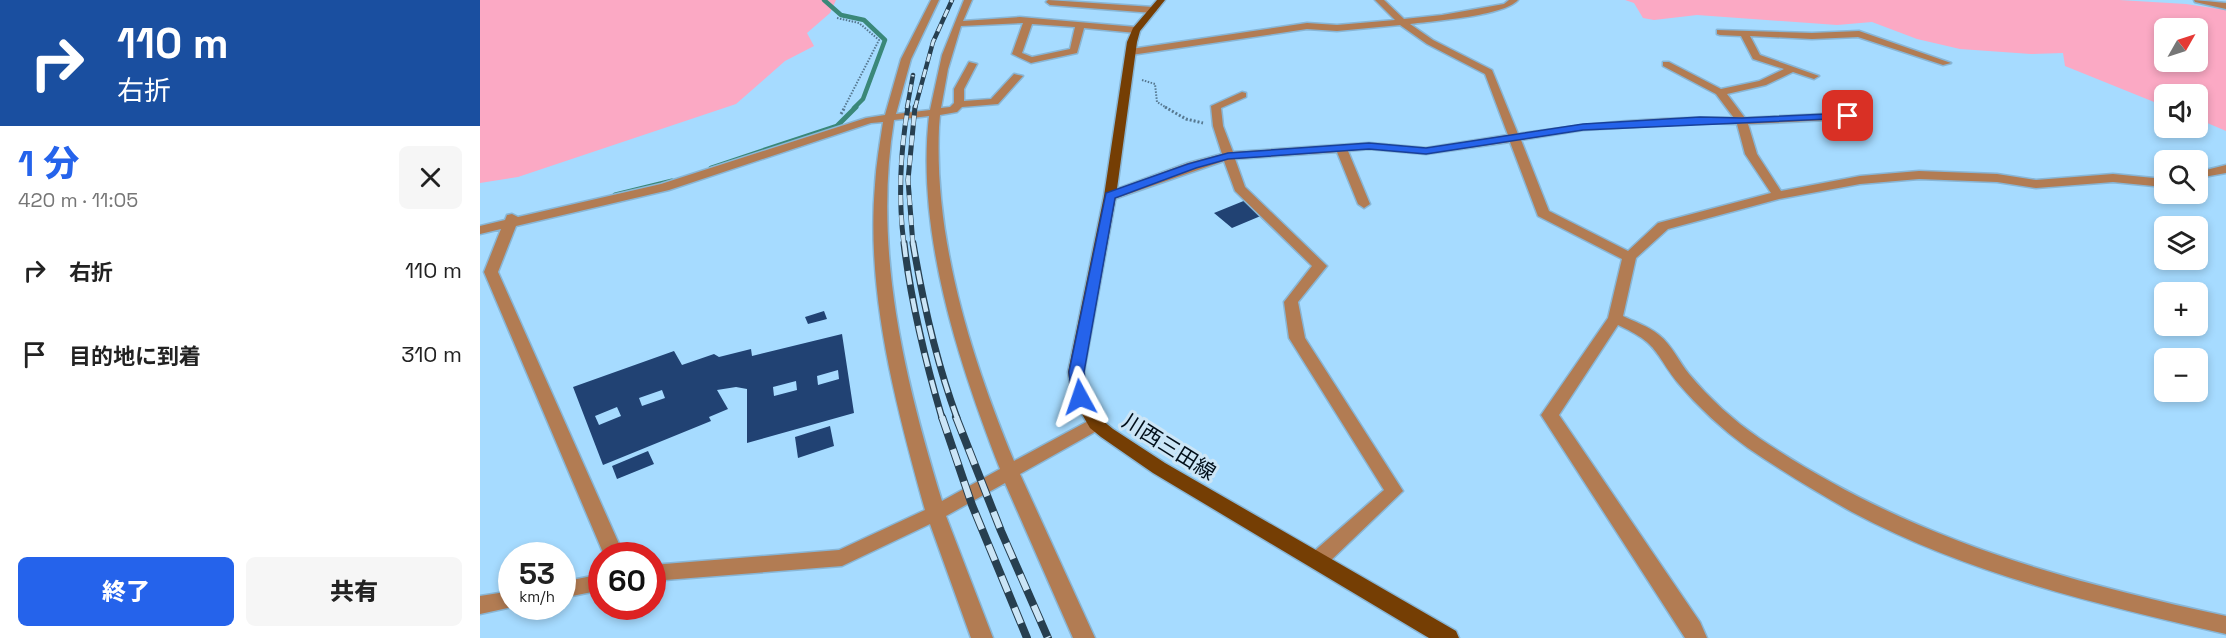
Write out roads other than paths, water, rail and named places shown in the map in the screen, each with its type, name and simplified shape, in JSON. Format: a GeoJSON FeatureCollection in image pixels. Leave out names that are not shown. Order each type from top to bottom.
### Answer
{"type":"FeatureCollection","features":[{"type":"Feature","properties":{"kind":"main road","name":"川西三田線"},"geometry":{"type":"LineString","coordinates":[[1157,5],[1136,30],[1131,52],[1110,196],[1076,372],[1080,397],[1096,424],[1159,468],[1448,638]]}},
{"type":"Feature","properties":{"kind":"street"},"geometry":{"type":"LineString","coordinates":[[935,0],[908,53],[889,116],[880,197],[880,232],[886,303],[903,396],[936,513],[982,638]]}},
{"type":"Feature","properties":{"kind":"street"},"geometry":{"type":"LineString","coordinates":[[968,0],[942,70],[934,113],[932,158],[935,201],[946,275],[970,363],[1010,471],[1084,638]]}},
{"type":"Feature","properties":{"kind":"street"},"geometry":{"type":"LineString","coordinates":[[1379,0],[1400,22],[1419,37],[1489,72],[1543,213],[1629,257]]}},
{"type":"Feature","properties":{"kind":"street"},"geometry":{"type":"LineString","coordinates":[[1131,52],[1307,26],[1337,28],[1479,12],[1507,6],[1514,0]]}},
{"type":"Feature","properties":{"kind":"street"},"geometry":{"type":"LineString","coordinates":[[2198,0],[2224,4]]}},
{"type":"Feature","properties":{"kind":"street"},"geometry":{"type":"LineString","coordinates":[[1050,2],[1157,5]]}},
{"type":"Feature","properties":{"kind":"street"},"geometry":{"type":"LineString","coordinates":[[958,24],[1028,21],[1136,30]]}},
{"type":"Feature","properties":{"kind":"street"},"geometry":{"type":"LineString","coordinates":[[1028,21],[1017,54],[1031,60],[1074,51],[1080,26]]}},
{"type":"Feature","properties":{"kind":"street"},"geometry":{"type":"LineString","coordinates":[[1720,32],[1812,36],[1859,34],[1946,63]]}},
{"type":"Feature","properties":{"kind":"street"},"geometry":{"type":"LineString","coordinates":[[1744,33],[1756,57],[1814,76]]}},
{"type":"Feature","properties":{"kind":"street"},"geometry":{"type":"LineString","coordinates":[[959,104],[959,89],[972,64]]}},
{"type":"Feature","properties":{"kind":"street"},"geometry":{"type":"LineString","coordinates":[[1666,64],[1720,92],[1742,121],[1751,154],[1778,195]]}},
{"type":"Feature","properties":{"kind":"street"},"geometry":{"type":"LineString","coordinates":[[1720,92],[1762,83],[1793,69]]}},
{"type":"Feature","properties":{"kind":"street"},"geometry":{"type":"LineString","coordinates":[[480,221],[512,220],[665,187],[849,126],[889,116],[934,113],[953,110],[959,104],[994,102],[1018,76]]}},
{"type":"Feature","properties":{"kind":"street"},"geometry":{"type":"LineString","coordinates":[[1242,95],[1216,106],[1218,126],[1239,188],[1320,266],[1291,302],[1297,338],[1394,491],[1318,560]]}},
{"type":"Feature","properties":{"kind":"street"},"geometry":{"type":"LineString","coordinates":[[1110,196],[1192,166],[1228,156],[1369,146],[1426,151],[1583,127],[1700,120],[1742,121],[1848,116],[1857,107]]}},
{"type":"Feature","properties":{"kind":"street"},"geometry":{"type":"LineString","coordinates":[[480,230],[686,175],[823,124],[849,126]]}},
{"type":"Feature","properties":{"kind":"street"},"geometry":{"type":"LineString","coordinates":[[1342,149],[1364,204]]}},
{"type":"Feature","properties":{"kind":"street"},"geometry":{"type":"LineString","coordinates":[[2208,173],[2226,169]]}},
{"type":"Feature","properties":{"kind":"street"},"geometry":{"type":"LineString","coordinates":[[1696,638],[1692,628],[1550,415],[1615,318],[1629,257],[1663,226],[1778,195],[1860,180],[1919,175],[1997,178],[2036,184],[2113,178],[2154,182]]}},
{"type":"Feature","properties":{"kind":"street"},"geometry":{"type":"LineString","coordinates":[[512,220],[491,272],[608,542]]}},
{"type":"Feature","properties":{"kind":"street"},"geometry":{"type":"LineString","coordinates":[[1615,318],[1657,341],[1683,378],[1710,407],[1751,440],[1793,469],[1864,509],[1935,543],[2025,575],[2172,614],[2226,625]]}},
{"type":"Feature","properties":{"kind":"street"},"geometry":{"type":"LineString","coordinates":[[666,572],[842,558],[936,513],[1096,424]]}},
{"type":"Feature","properties":{"kind":"street"},"geometry":{"type":"LineString","coordinates":[[480,605],[498,602]]}},
{"type":"Feature","properties":{"kind":"waterway"},"geometry":{"type":"LineString","coordinates":[[824,0],[841,15],[864,20],[885,40],[863,99],[854,108]]}},
{"type":"Feature","properties":{"kind":"waterway"},"geometry":{"type":"LineString","coordinates":[[711,168],[837,126],[856,107]]}},
{"type":"Feature","properties":{"kind":"waterway"},"geometry":{"type":"LineString","coordinates":[[615,195],[672,181]]}},
{"type":"Feature","properties":{"kind":"railway"},"geometry":{"type":"LineString","coordinates":[[915,108],[933,42],[952,0]]}},
{"type":"Feature","properties":{"kind":"railway"},"geometry":{"type":"LineString","coordinates":[[907,108],[913,75]]}},
{"type":"Feature","properties":{"kind":"railway"},"geometry":{"type":"LineString","coordinates":[[904,245],[901,176],[908,107]]}},
{"type":"Feature","properties":{"kind":"railway"},"geometry":{"type":"LineString","coordinates":[[913,245],[908,180],[915,107]]}},
{"type":"Feature","properties":{"kind":"railway"},"geometry":{"type":"LineString","coordinates":[[904,243],[919,331],[942,418]]}},
{"type":"Feature","properties":{"kind":"railway"},"geometry":{"type":"LineString","coordinates":[[913,243],[931,332],[957,418]]}},
{"type":"Feature","properties":{"kind":"railway"},"geometry":{"type":"LineString","coordinates":[[942,417],[972,505],[1027,638]]}},
{"type":"Feature","properties":{"kind":"railway"},"geometry":{"type":"LineString","coordinates":[[956,417],[1001,531],[1048,638]]}}]}
